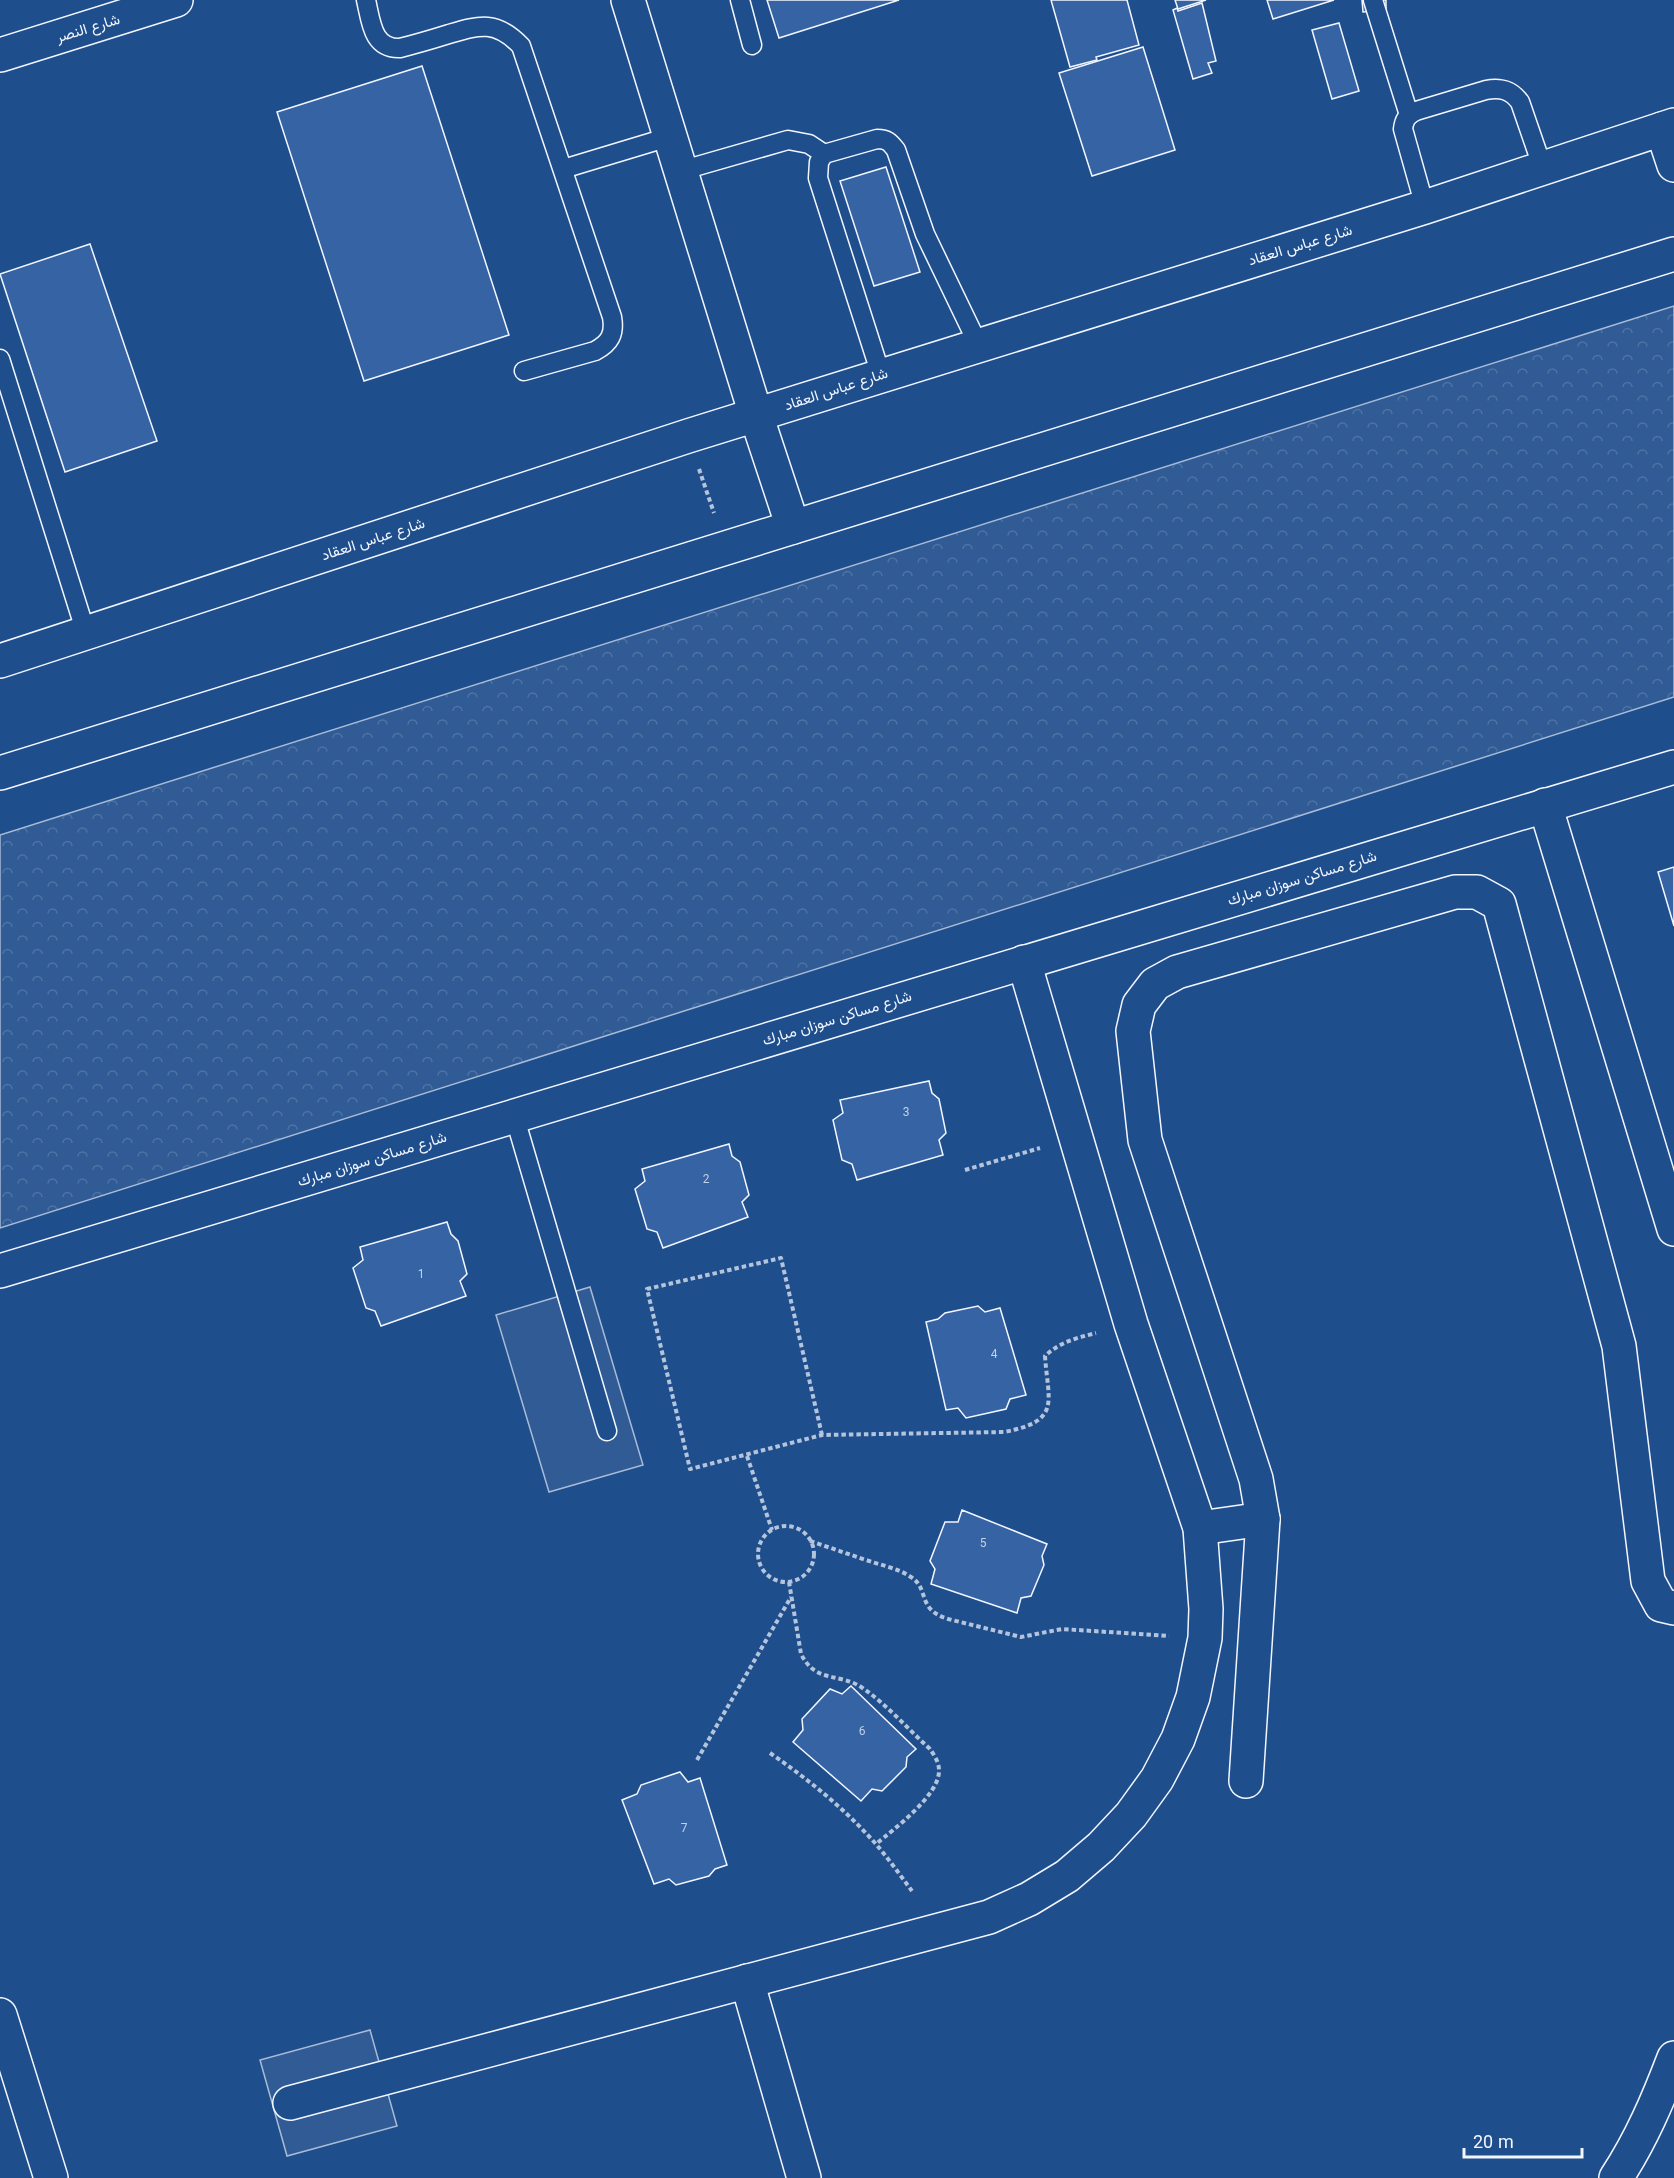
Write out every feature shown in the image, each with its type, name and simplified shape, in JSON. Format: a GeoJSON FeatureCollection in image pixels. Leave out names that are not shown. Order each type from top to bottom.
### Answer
{"type":"FeatureCollection","features":[{"type":"Feature","properties":{"kind":"street","name":"شارع النصر"},"geometry":{"type":"LineString","coordinates":[[0,55],[176,0]]}},
{"type":"Feature","properties":{"kind":"street"},"geometry":{"type":"LineString","coordinates":[[628,0],[756,415],[793,527]]}},
{"type":"Feature","properties":{"kind":"street"},"geometry":{"type":"LineString","coordinates":[[1668,127],[1674,165]]}},
{"type":"Feature","properties":{"kind":"street","name":"شارع عباس العقاد"},"geometry":{"type":"LineString","coordinates":[[0,661],[688,436],[978,344],[1425,207],[1668,127]]}},
{"type":"Feature","properties":{"kind":"street"},"geometry":{"type":"LineString","coordinates":[[0,773],[1674,254]]}},
{"type":"Feature","properties":{"kind":"street","name":"شارع مساكن سوزان مبارك"},"geometry":{"type":"LineString","coordinates":[[0,1271],[1674,766]]}},
{"type":"Feature","properties":{"kind":"street"},"geometry":{"type":"LineString","coordinates":[[1545,805],[1674,1229]]}},
{"type":"Feature","properties":{"kind":"street"},"geometry":{"type":"LineString","coordinates":[[1246,1781],[1263,1519],[1256,1479],[1145,1140],[1132,1031],[1138,1005],[1155,984],[1177,972],[1445,894],[1477,892],[1499,904],[1619,1346],[1648,1581],[1661,1605],[1674,1608]]}},
{"type":"Feature","properties":{"kind":"street"},"geometry":{"type":"LineString","coordinates":[[290,2103],[989,1917],[1029,1899],[1067,1876],[1101,1847],[1131,1815],[1157,1779],[1178,1739],[1193,1697],[1205,1638],[1206,1609],[1200,1528],[1131,1324],[1024,962]]}},
{"type":"Feature","properties":{"kind":"street"},"geometry":{"type":"LineString","coordinates":[[1200,1528],[1263,1519]]}},
{"type":"Feature","properties":{"kind":"street"},"geometry":{"type":"LineString","coordinates":[[747,1981],[804,2178]]}},
{"type":"Feature","properties":{"kind":"street"},"geometry":{"type":"LineString","coordinates":[[0,2015],[51,2178]]}},
{"type":"Feature","properties":{"kind":"street"},"geometry":{"type":"LineString","coordinates":[[1616,2178],[1632,2155],[1656,2106],[1674,2058]]}},
{"type":"Feature","properties":{"kind":"lane"},"geometry":{"type":"LineString","coordinates":[[366,0],[375,35],[384,46],[392,49],[474,26],[488,26],[501,30],[512,36],[521,46],[614,327],[611,338],[605,346],[595,351],[524,371]]}},
{"type":"Feature","properties":{"kind":"lane"},"geometry":{"type":"LineString","coordinates":[[740,0],[752,45]]}},
{"type":"Feature","properties":{"kind":"lane"},"geometry":{"type":"LineString","coordinates":[[1373,0],[1409,115]]}},
{"type":"Feature","properties":{"kind":"lane"},"geometry":{"type":"LineString","coordinates":[[1425,207],[1403,129],[1404,121],[1409,115],[1486,90],[1496,88],[1507,90],[1515,95],[1520,102],[1543,169]]}},
{"type":"Feature","properties":{"kind":"lane"},"geometry":{"type":"LineString","coordinates":[[563,169],[669,137]]}},
{"type":"Feature","properties":{"kind":"lane"},"geometry":{"type":"LineString","coordinates":[[881,375],[818,178],[819,162],[824,154],[877,139],[890,142],[896,150],[925,234],[978,344]]}},
{"type":"Feature","properties":{"kind":"lane"},"geometry":{"type":"LineString","coordinates":[[680,171],[788,140],[809,144],[824,154]]}},
{"type":"Feature","properties":{"kind":"lane"},"geometry":{"type":"LineString","coordinates":[[0,359],[86,633]]}},
{"type":"Feature","properties":{"kind":"lane"},"geometry":{"type":"LineString","coordinates":[[514,1115],[607,1431]]}},
{"type":"Feature","properties":{"kind":"path"},"geometry":{"type":"LineString","coordinates":[[688,436],[726,548]]}},
{"type":"Feature","properties":{"kind":"path"},"geometry":{"type":"LineString","coordinates":[[965,1170],[1075,1137]]}},
{"type":"Feature","properties":{"kind":"path"},"geometry":{"type":"LineString","coordinates":[[822,1435],[781,1258],[647,1289],[690,1469],[822,1435],[1004,1432],[1022,1428],[1035,1423],[1045,1412],[1050,1400],[1045,1356],[1055,1347],[1068,1341],[1131,1324]]}},
{"type":"Feature","properties":{"kind":"path"},"geometry":{"type":"LineString","coordinates":[[747,1456],[772,1530]]}},
{"type":"Feature","properties":{"kind":"path"},"geometry":{"type":"LineString","coordinates":[[781,1526],[799,1529],[810,1541],[814,1552],[813,1561],[803,1577],[789,1582],[776,1581],[762,1570],[758,1561],[760,1543],[764,1535],[772,1530],[781,1526]]}},
{"type":"Feature","properties":{"kind":"path"},"geometry":{"type":"LineString","coordinates":[[810,1541],[889,1567],[913,1578],[921,1587],[928,1608],[937,1616],[1013,1636],[1029,1637],[1062,1629],[1205,1638]]}},
{"type":"Feature","properties":{"kind":"path"},"geometry":{"type":"LineString","coordinates":[[789,1582],[801,1654],[805,1662],[819,1674],[846,1680],[863,1688],[930,1749],[936,1759],[939,1771],[937,1783],[921,1804],[876,1845]]}},
{"type":"Feature","properties":{"kind":"path"},"geometry":{"type":"LineString","coordinates":[[697,1760],[791,1596]]}},
{"type":"Feature","properties":{"kind":"path"},"geometry":{"type":"LineString","coordinates":[[770,1753],[809,1780],[844,1810],[876,1845],[912,1891]]}},
{"type":"Feature","properties":{"kind":"green space"},"geometry":{"type":"Polygon","coordinates":[[[1674,306],[1674,697],[0,1228],[0,835],[1674,306]]]}},
{"type":"Feature","properties":{"kind":"shaded area"},"geometry":{"type":"Polygon","coordinates":[[[590,1287],[643,1465],[549,1492],[496,1315],[590,1287]]]}},
{"type":"Feature","properties":{"kind":"shaded area"},"geometry":{"type":"Polygon","coordinates":[[[370,2030],[397,2126],[287,2156],[260,2060],[370,2030]]]}},
{"type":"Feature","properties":{"kind":"building"},"geometry":{"type":"Polygon","coordinates":[[[767,0],[899,0],[779,38],[767,0]]]}},
{"type":"Feature","properties":{"kind":"building"},"geometry":{"type":"Polygon","coordinates":[[[1051,0],[1127,0],[1139,45],[1070,67],[1051,0]]]}},
{"type":"Feature","properties":{"kind":"building"},"geometry":{"type":"Polygon","coordinates":[[[1175,0],[1206,0],[1178,9],[1175,0]]]}},
{"type":"Feature","properties":{"kind":"building"},"geometry":{"type":"Polygon","coordinates":[[[1267,0],[1334,0],[1273,19],[1267,0]]]}},
{"type":"Feature","properties":{"kind":"building"},"geometry":{"type":"Polygon","coordinates":[[[1362,0],[1386,0],[1386,10],[1363,12],[1362,0]]]}},
{"type":"Feature","properties":{"kind":"building"},"geometry":{"type":"Polygon","coordinates":[[[1202,3],[1216,61],[1208,63],[1212,73],[1193,79],[1173,10],[1177,8],[1178,11],[1202,3]]]}},
{"type":"Feature","properties":{"kind":"building"},"geometry":{"type":"Polygon","coordinates":[[[1339,23],[1359,91],[1332,99],[1312,30],[1339,23]]]}},
{"type":"Feature","properties":{"kind":"building"},"geometry":{"type":"Polygon","coordinates":[[[1143,47],[1175,150],[1092,176],[1059,73],[1143,47]]]}},
{"type":"Feature","properties":{"kind":"building"},"geometry":{"type":"Polygon","coordinates":[[[422,66],[509,335],[364,381],[277,112],[422,66]]]}},
{"type":"Feature","properties":{"kind":"building"},"geometry":{"type":"Polygon","coordinates":[[[886,167],[920,272],[874,286],[840,181],[886,167]]]}},
{"type":"Feature","properties":{"kind":"building"},"geometry":{"type":"Polygon","coordinates":[[[90,244],[157,441],[65,472],[0,274],[90,244]]]}},
{"type":"Feature","properties":{"kind":"building"},"geometry":{"type":"Polygon","coordinates":[[[1674,867],[1674,926],[1658,872],[1674,867]]]}},
{"type":"Feature","properties":{"kind":"building"},"geometry":{"type":"Polygon","coordinates":[[[929,1081],[932,1093],[939,1099],[946,1133],[939,1140],[943,1155],[857,1180],[852,1164],[842,1160],[833,1120],[843,1113],[840,1100],[929,1081]]]}},
{"type":"Feature","properties":{"kind":"building"},"geometry":{"type":"Polygon","coordinates":[[[729,1144],[732,1156],[740,1162],[749,1195],[742,1202],[748,1217],[663,1248],[657,1232],[647,1229],[635,1189],[645,1181],[642,1169],[729,1144]]]}},
{"type":"Feature","properties":{"kind":"building"},"geometry":{"type":"Polygon","coordinates":[[[447,1222],[451,1234],[458,1241],[467,1274],[460,1281],[466,1296],[381,1326],[375,1311],[366,1308],[353,1268],[363,1260],[360,1247],[447,1222]]]}},
{"type":"Feature","properties":{"kind":"building"},"geometry":{"type":"Polygon","coordinates":[[[978,1306],[985,1312],[1000,1308],[1026,1395],[1010,1399],[1006,1409],[966,1418],[958,1408],[946,1410],[926,1322],[938,1319],[945,1313],[978,1306]]]}},
{"type":"Feature","properties":{"kind":"building"},"geometry":{"type":"Polygon","coordinates":[[[962,1510],[1047,1544],[1042,1556],[1044,1565],[1031,1596],[1021,1598],[1017,1613],[931,1584],[935,1569],[930,1561],[945,1522],[958,1522],[962,1510]]]}},
{"type":"Feature","properties":{"kind":"building"},"geometry":{"type":"Polygon","coordinates":[[[851,1686],[916,1749],[907,1757],[906,1767],[882,1791],[872,1789],[861,1801],[793,1742],[803,1730],[802,1719],[830,1689],[842,1694],[851,1686]]]}},
{"type":"Feature","properties":{"kind":"building"},"geometry":{"type":"Polygon","coordinates":[[[680,1772],[688,1782],[700,1778],[727,1865],[715,1869],[709,1876],[676,1885],[669,1879],[654,1884],[622,1800],[637,1794],[641,1785],[680,1772]]]}}]}
